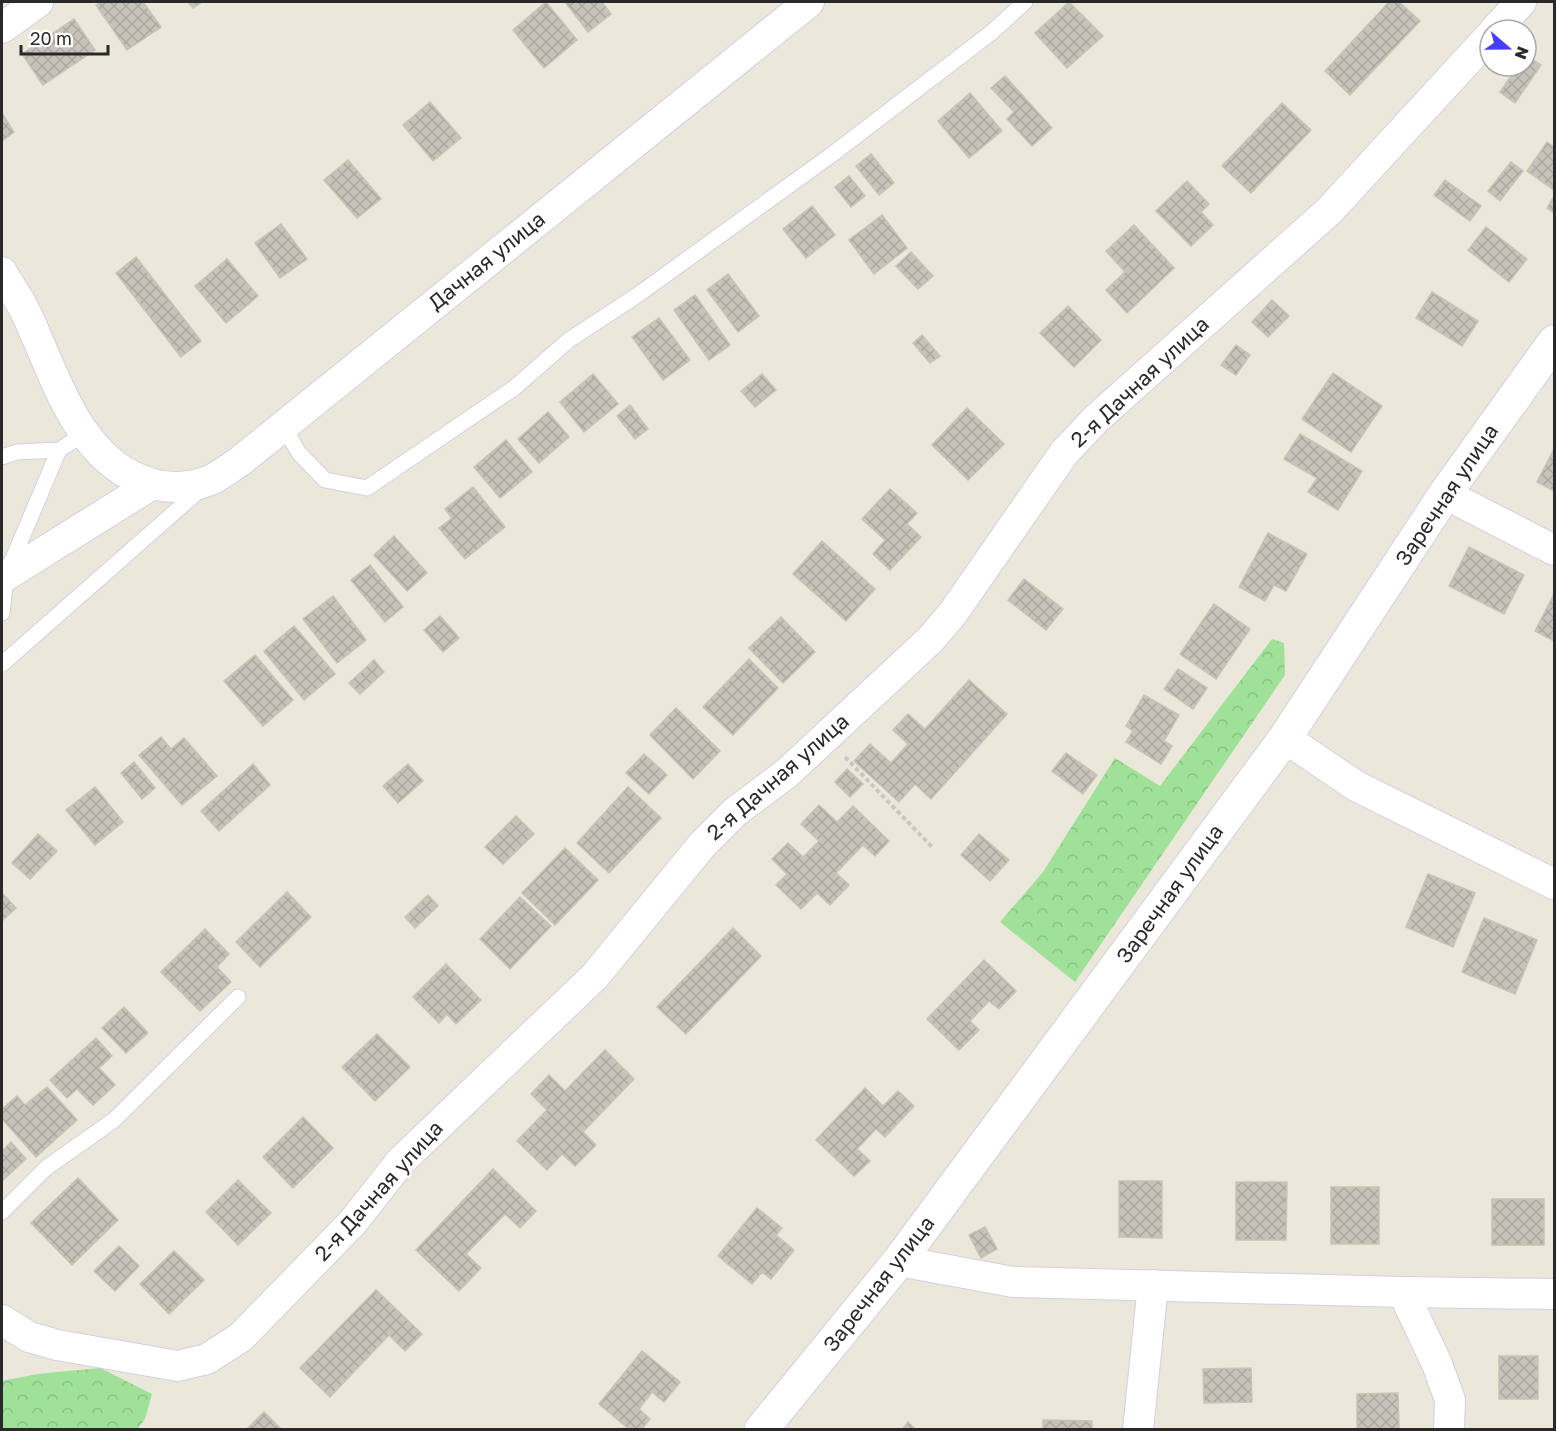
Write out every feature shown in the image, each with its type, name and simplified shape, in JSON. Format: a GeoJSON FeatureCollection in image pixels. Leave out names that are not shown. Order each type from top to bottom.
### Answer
{"type":"FeatureCollection","features":[{"type":"Feature","properties":{"kind":"main road","name":"Заречная улица"},"geometry":{"type":"LineString","coordinates":[[761,1430],[899,1261],[1286,738],[1445,494],[1554,342]]}},
{"type":"Feature","properties":{"kind":"street"},"geometry":{"type":"LineString","coordinates":[[2,28],[38,2]]}},
{"type":"Feature","properties":{"kind":"street","name":"Дачная улица"},"geometry":{"type":"LineString","coordinates":[[2,272],[24,309],[68,406],[84,434],[99,452],[132,477],[151,485],[170,488],[190,486],[210,480],[239,462],[809,2]]}},
{"type":"Feature","properties":{"kind":"street"},"geometry":{"type":"LineString","coordinates":[[1506,18],[1521,2]]}},
{"type":"Feature","properties":{"kind":"street","name":"2-я Дачная улица"},"geometry":{"type":"LineString","coordinates":[[2,1320],[28,1337],[57,1345],[178,1366],[207,1359],[241,1337],[353,1222],[400,1162],[595,976],[702,845],[735,812],[787,774],[930,640],[953,613],[1064,453],[1095,418],[1329,211],[1478,49]]}},
{"type":"Feature","properties":{"kind":"street"},"geometry":{"type":"LineString","coordinates":[[4,577],[151,485]]}},
{"type":"Feature","properties":{"kind":"street"},"geometry":{"type":"LineString","coordinates":[[1445,494],[1554,550]]}},
{"type":"Feature","properties":{"kind":"street"},"geometry":{"type":"LineString","coordinates":[[1286,738],[1356,786],[1554,884]]}},
{"type":"Feature","properties":{"kind":"street"},"geometry":{"type":"LineString","coordinates":[[899,1261],[1013,1282],[1403,1292],[1554,1293]]}},
{"type":"Feature","properties":{"kind":"street"},"geometry":{"type":"LineString","coordinates":[[1138,1430],[1153,1286]]}},
{"type":"Feature","properties":{"kind":"street"},"geometry":{"type":"LineString","coordinates":[[1403,1292],[1437,1364],[1450,1400],[1449,1430]]}},
{"type":"Feature","properties":{"kind":"lane"},"geometry":{"type":"LineString","coordinates":[[283,426],[299,453],[325,480],[367,488],[514,388],[569,340],[648,287],[834,153],[992,32],[1025,2]]}},
{"type":"Feature","properties":{"kind":"lane"},"geometry":{"type":"LineString","coordinates":[[2,457],[16,452],[59,450],[84,434]]}},
{"type":"Feature","properties":{"kind":"lane"},"geometry":{"type":"LineString","coordinates":[[2,613],[4,577],[59,450]]}},
{"type":"Feature","properties":{"kind":"lane"},"geometry":{"type":"LineString","coordinates":[[2,664],[210,480]]}},
{"type":"Feature","properties":{"kind":"lane"},"geometry":{"type":"LineString","coordinates":[[2,1212],[46,1168],[114,1120],[238,997]]}},
{"type":"Feature","properties":{"kind":"path"},"geometry":{"type":"LineString","coordinates":[[826,737],[932,848]]}},
{"type":"Feature","properties":{"kind":"green space"},"geometry":{"type":"Polygon","coordinates":[[[1272,639],[1284,643],[1285,675],[1075,982],[1000,922],[1043,872],[1115,758],[1160,786],[1272,639]]]}},
{"type":"Feature","properties":{"kind":"green space"},"geometry":{"type":"Polygon","coordinates":[[[100,1368],[152,1394],[145,1419],[137,1429],[2,1429],[2,1381],[37,1374],[100,1368]]]}},
{"type":"Feature","properties":{"kind":"building"},"geometry":{"type":"Polygon","coordinates":[[[101,2],[143,2],[161,27],[127,50],[96,5],[101,2]]]}},
{"type":"Feature","properties":{"kind":"building"},"geometry":{"type":"Polygon","coordinates":[[[188,2],[202,2],[193,8],[188,2]]]}},
{"type":"Feature","properties":{"kind":"building"},"geometry":{"type":"Polygon","coordinates":[[[546,2],[577,40],[544,68],[513,30],[546,2]]]}},
{"type":"Feature","properties":{"kind":"building"},"geometry":{"type":"Polygon","coordinates":[[[565,2],[602,2],[611,14],[588,32],[565,2]]]}},
{"type":"Feature","properties":{"kind":"building"},"geometry":{"type":"Polygon","coordinates":[[[1069,2],[1103,36],[1067,68],[1035,33],[1069,2]]]}},
{"type":"Feature","properties":{"kind":"building"},"geometry":{"type":"Polygon","coordinates":[[[1389,2],[1399,2],[1420,21],[1350,95],[1325,71],[1389,2]]]}},
{"type":"Feature","properties":{"kind":"building"},"geometry":{"type":"Polygon","coordinates":[[[74,19],[95,50],[43,85],[22,54],[74,19]]]}},
{"type":"Feature","properties":{"kind":"building"},"geometry":{"type":"Polygon","coordinates":[[[1005,76],[1052,128],[1032,146],[1007,119],[1014,112],[991,88],[1005,76]]]}},
{"type":"Feature","properties":{"kind":"building"},"geometry":{"type":"Polygon","coordinates":[[[1510,78],[1532,78],[1515,103],[1500,92],[1510,78]]]}},
{"type":"Feature","properties":{"kind":"building"},"geometry":{"type":"Polygon","coordinates":[[[970,93],[1002,131],[969,158],[938,121],[970,93]]]}},
{"type":"Feature","properties":{"kind":"building"},"geometry":{"type":"Polygon","coordinates":[[[430,102],[461,138],[433,161],[403,125],[430,102]]]}},
{"type":"Feature","properties":{"kind":"building"},"geometry":{"type":"Polygon","coordinates":[[[1282,103],[1311,130],[1251,193],[1222,166],[1282,103]]]}},
{"type":"Feature","properties":{"kind":"building"},"geometry":{"type":"Polygon","coordinates":[[[2,113],[14,132],[2,141],[2,113]]]}},
{"type":"Feature","properties":{"kind":"building"},"geometry":{"type":"Polygon","coordinates":[[[1547,142],[1554,147],[1554,190],[1527,171],[1547,142]]]}},
{"type":"Feature","properties":{"kind":"building"},"geometry":{"type":"Polygon","coordinates":[[[871,154],[894,183],[879,195],[856,166],[871,154]]]}},
{"type":"Feature","properties":{"kind":"building"},"geometry":{"type":"Polygon","coordinates":[[[348,160],[381,199],[357,218],[324,180],[348,160]]]}},
{"type":"Feature","properties":{"kind":"building"},"geometry":{"type":"Polygon","coordinates":[[[1511,162],[1523,171],[1500,201],[1488,191],[1511,162]]]}},
{"type":"Feature","properties":{"kind":"building"},"geometry":{"type":"Polygon","coordinates":[[[849,176],[865,196],[851,207],[835,187],[849,176]]]}},
{"type":"Feature","properties":{"kind":"building"},"geometry":{"type":"Polygon","coordinates":[[[1445,180],[1481,206],[1470,221],[1434,195],[1445,180]]]}},
{"type":"Feature","properties":{"kind":"building"},"geometry":{"type":"Polygon","coordinates":[[[1187,181],[1209,204],[1201,212],[1213,225],[1191,246],[1156,211],[1187,181]]]}},
{"type":"Feature","properties":{"kind":"building"},"geometry":{"type":"Polygon","coordinates":[[[1554,196],[1554,213],[1547,208],[1554,196]]]}},
{"type":"Feature","properties":{"kind":"building"},"geometry":{"type":"Polygon","coordinates":[[[812,206],[835,235],[806,258],[783,229],[812,206]]]}},
{"type":"Feature","properties":{"kind":"building"},"geometry":{"type":"Polygon","coordinates":[[[882,215],[907,248],[874,274],[849,240],[882,215]]]}},
{"type":"Feature","properties":{"kind":"building"},"geometry":{"type":"Polygon","coordinates":[[[281,224],[307,259],[280,278],[255,243],[281,224]]]}},
{"type":"Feature","properties":{"kind":"building"},"geometry":{"type":"Polygon","coordinates":[[[1134,225],[1174,268],[1127,313],[1106,290],[1125,272],[1106,251],[1134,225]]]}},
{"type":"Feature","properties":{"kind":"building"},"geometry":{"type":"Polygon","coordinates":[[[1486,227],[1527,259],[1509,282],[1468,250],[1486,227]]]}},
{"type":"Feature","properties":{"kind":"building"},"geometry":{"type":"Polygon","coordinates":[[[911,252],[933,276],[918,289],[896,266],[911,252]]]}},
{"type":"Feature","properties":{"kind":"building"},"geometry":{"type":"Polygon","coordinates":[[[136,257],[201,341],[181,357],[116,273],[136,257]]]}},
{"type":"Feature","properties":{"kind":"building"},"geometry":{"type":"Polygon","coordinates":[[[227,259],[258,296],[226,323],[195,286],[227,259]]]}},
{"type":"Feature","properties":{"kind":"building"},"geometry":{"type":"Polygon","coordinates":[[[728,274],[759,316],[738,332],[707,290],[728,274]]]}},
{"type":"Feature","properties":{"kind":"building"},"geometry":{"type":"Polygon","coordinates":[[[1432,292],[1478,321],[1462,346],[1416,318],[1432,292]]]}},
{"type":"Feature","properties":{"kind":"building"},"geometry":{"type":"Polygon","coordinates":[[[695,295],[730,345],[709,360],[674,310],[695,295]]]}},
{"type":"Feature","properties":{"kind":"building"},"geometry":{"type":"Polygon","coordinates":[[[1272,300],[1289,316],[1268,337],[1252,322],[1272,300]]]}},
{"type":"Feature","properties":{"kind":"building"},"geometry":{"type":"Polygon","coordinates":[[[1068,306],[1101,340],[1074,367],[1040,333],[1068,306]]]}},
{"type":"Feature","properties":{"kind":"building"},"geometry":{"type":"Polygon","coordinates":[[[659,318],[690,360],[663,380],[632,337],[659,318]]]}},
{"type":"Feature","properties":{"kind":"building"},"geometry":{"type":"Polygon","coordinates":[[[922,335],[940,356],[930,363],[913,343],[922,335]]]}},
{"type":"Feature","properties":{"kind":"building"},"geometry":{"type":"Polygon","coordinates":[[[1236,345],[1250,355],[1236,375],[1221,365],[1236,345]]]}},
{"type":"Feature","properties":{"kind":"building"},"geometry":{"type":"Polygon","coordinates":[[[1333,373],[1382,406],[1351,452],[1302,419],[1333,373]]]}},
{"type":"Feature","properties":{"kind":"building"},"geometry":{"type":"Polygon","coordinates":[[[593,374],[618,404],[584,432],[560,402],[593,374]]]}},
{"type":"Feature","properties":{"kind":"building"},"geometry":{"type":"Polygon","coordinates":[[[762,374],[776,390],[755,407],[741,391],[762,374]]]}},
{"type":"Feature","properties":{"kind":"building"},"geometry":{"type":"Polygon","coordinates":[[[630,405],[648,429],[635,439],[617,416],[630,405]]]}},
{"type":"Feature","properties":{"kind":"building"},"geometry":{"type":"Polygon","coordinates":[[[967,408],[1004,444],[968,480],[932,445],[967,408]]]}},
{"type":"Feature","properties":{"kind":"building"},"geometry":{"type":"Polygon","coordinates":[[[548,412],[569,437],[539,463],[518,439],[548,412]]]}},
{"type":"Feature","properties":{"kind":"building"},"geometry":{"type":"Polygon","coordinates":[[[1300,434],[1362,471],[1338,510],[1308,492],[1317,478],[1284,459],[1300,434]]]}},
{"type":"Feature","properties":{"kind":"building"},"geometry":{"type":"Polygon","coordinates":[[[506,440],[532,472],[500,498],[474,467],[506,440]]]}},
{"type":"Feature","properties":{"kind":"building"},"geometry":{"type":"Polygon","coordinates":[[[1554,449],[1554,491],[1537,482],[1554,449]]]}},
{"type":"Feature","properties":{"kind":"building"},"geometry":{"type":"Polygon","coordinates":[[[473,487],[505,527],[465,559],[439,528],[452,518],[445,509],[473,487]]]}},
{"type":"Feature","properties":{"kind":"building"},"geometry":{"type":"Polygon","coordinates":[[[890,489],[917,513],[907,524],[921,537],[890,570],[873,554],[885,540],[862,519],[890,489]]]}},
{"type":"Feature","properties":{"kind":"building"},"geometry":{"type":"Polygon","coordinates":[[[1268,533],[1307,554],[1286,591],[1274,585],[1265,601],[1239,587],[1268,533]]]}},
{"type":"Feature","properties":{"kind":"building"},"geometry":{"type":"Polygon","coordinates":[[[394,536],[427,573],[407,591],[374,555],[394,536]]]}},
{"type":"Feature","properties":{"kind":"building"},"geometry":{"type":"Polygon","coordinates":[[[822,541],[875,589],[846,621],[793,574],[822,541]]]}},
{"type":"Feature","properties":{"kind":"building"},"geometry":{"type":"Polygon","coordinates":[[[1469,547],[1524,575],[1504,614],[1449,586],[1469,547]]]}},
{"type":"Feature","properties":{"kind":"building"},"geometry":{"type":"Polygon","coordinates":[[[370,565],[403,607],[385,622],[351,580],[370,565]]]}},
{"type":"Feature","properties":{"kind":"building"},"geometry":{"type":"Polygon","coordinates":[[[1024,579],[1063,609],[1046,630],[1008,600],[1024,579]]]}},
{"type":"Feature","properties":{"kind":"building"},"geometry":{"type":"Polygon","coordinates":[[[1554,594],[1554,641],[1535,631],[1554,594]]]}},
{"type":"Feature","properties":{"kind":"building"},"geometry":{"type":"Polygon","coordinates":[[[333,596],[366,640],[337,663],[303,619],[333,596]]]}},
{"type":"Feature","properties":{"kind":"building"},"geometry":{"type":"Polygon","coordinates":[[[1214,604],[1250,629],[1216,679],[1180,654],[1214,604]]]}},
{"type":"Feature","properties":{"kind":"building"},"geometry":{"type":"Polygon","coordinates":[[[440,616],[459,638],[443,652],[424,630],[440,616]]]}},
{"type":"Feature","properties":{"kind":"building"},"geometry":{"type":"Polygon","coordinates":[[[781,617],[815,652],[783,683],[749,648],[781,617]]]}},
{"type":"Feature","properties":{"kind":"building"},"geometry":{"type":"Polygon","coordinates":[[[294,626],[335,674],[304,700],[264,651],[294,626]]]}},
{"type":"Feature","properties":{"kind":"building"},"geometry":{"type":"Polygon","coordinates":[[[255,655],[293,700],[263,726],[224,681],[255,655]]]}},
{"type":"Feature","properties":{"kind":"building"},"geometry":{"type":"Polygon","coordinates":[[[749,659],[778,688],[733,735],[703,707],[749,659]]]}},
{"type":"Feature","properties":{"kind":"building"},"geometry":{"type":"Polygon","coordinates":[[[374,660],[384,672],[360,694],[349,683],[374,660]]]}},
{"type":"Feature","properties":{"kind":"building"},"geometry":{"type":"Polygon","coordinates":[[[1178,669],[1207,688],[1193,709],[1164,689],[1178,669]]]}},
{"type":"Feature","properties":{"kind":"building"},"geometry":{"type":"Polygon","coordinates":[[[969,680],[1007,714],[931,799],[915,784],[899,802],[854,761],[870,744],[891,763],[908,744],[893,730],[908,714],[925,729],[969,680]]]}},
{"type":"Feature","properties":{"kind":"building"},"geometry":{"type":"Polygon","coordinates":[[[1144,695],[1179,715],[1164,741],[1172,746],[1161,764],[1126,742],[1133,731],[1126,726],[1144,695]]]}},
{"type":"Feature","properties":{"kind":"building"},"geometry":{"type":"Polygon","coordinates":[[[676,708],[720,751],[693,779],[650,735],[676,708]]]}},
{"type":"Feature","properties":{"kind":"building"},"geometry":{"type":"Polygon","coordinates":[[[161,737],[171,749],[184,738],[217,776],[182,805],[139,755],[161,737]]]}},
{"type":"Feature","properties":{"kind":"building"},"geometry":{"type":"Polygon","coordinates":[[[1066,753],[1097,775],[1083,794],[1052,771],[1066,753]]]}},
{"type":"Feature","properties":{"kind":"building"},"geometry":{"type":"Polygon","coordinates":[[[644,754],[667,775],[649,794],[626,773],[644,754]]]}},
{"type":"Feature","properties":{"kind":"building"},"geometry":{"type":"Polygon","coordinates":[[[134,762],[155,788],[142,799],[121,773],[134,762]]]}},
{"type":"Feature","properties":{"kind":"building"},"geometry":{"type":"Polygon","coordinates":[[[253,764],[270,785],[219,831],[201,811],[253,764]]]}},
{"type":"Feature","properties":{"kind":"building"},"geometry":{"type":"Polygon","coordinates":[[[408,764],[423,781],[398,803],[383,786],[408,764]]]}},
{"type":"Feature","properties":{"kind":"building"},"geometry":{"type":"Polygon","coordinates":[[[847,769],[863,784],[850,797],[835,782],[847,769]]]}},
{"type":"Feature","properties":{"kind":"building"},"geometry":{"type":"Polygon","coordinates":[[[95,787],[123,822],[95,845],[66,810],[95,787]]]}},
{"type":"Feature","properties":{"kind":"building"},"geometry":{"type":"Polygon","coordinates":[[[628,787],[661,818],[609,873],[577,843],[628,787]]]}},
{"type":"Feature","properties":{"kind":"building"},"geometry":{"type":"Polygon","coordinates":[[[819,805],[837,822],[853,806],[889,841],[875,856],[863,845],[836,873],[849,885],[830,905],[817,893],[801,909],[776,885],[787,874],[772,859],[788,843],[803,857],[819,841],[801,824],[819,805]]]}},
{"type":"Feature","properties":{"kind":"building"},"geometry":{"type":"Polygon","coordinates":[[[516,816],[534,834],[503,864],[485,847],[516,816]]]}},
{"type":"Feature","properties":{"kind":"building"},"geometry":{"type":"Polygon","coordinates":[[[38,834],[57,851],[30,879],[12,863],[38,834]]]}},
{"type":"Feature","properties":{"kind":"building"},"geometry":{"type":"Polygon","coordinates":[[[979,834],[1009,860],[990,881],[961,855],[979,834]]]}},
{"type":"Feature","properties":{"kind":"building"},"geometry":{"type":"Polygon","coordinates":[[[565,848],[598,880],[555,925],[522,893],[565,848]]]}},
{"type":"Feature","properties":{"kind":"building"},"geometry":{"type":"Polygon","coordinates":[[[1428,874],[1475,893],[1453,947],[1406,927],[1428,874]]]}},
{"type":"Feature","properties":{"kind":"building"},"geometry":{"type":"Polygon","coordinates":[[[287,892],[311,917],[260,967],[236,942],[287,892]]]}},
{"type":"Feature","properties":{"kind":"building"},"geometry":{"type":"Polygon","coordinates":[[[2,893],[16,908],[2,921],[2,893]]]}},
{"type":"Feature","properties":{"kind":"building"},"geometry":{"type":"Polygon","coordinates":[[[428,895],[438,906],[415,928],[405,917],[428,895]]]}},
{"type":"Feature","properties":{"kind":"building"},"geometry":{"type":"Polygon","coordinates":[[[520,897],[551,926],[510,969],[480,939],[520,897]]]}},
{"type":"Feature","properties":{"kind":"building"},"geometry":{"type":"Polygon","coordinates":[[[1484,918],[1537,940],[1515,994],[1462,972],[1484,918]]]}},
{"type":"Feature","properties":{"kind":"building"},"geometry":{"type":"Polygon","coordinates":[[[733,928],[761,956],[686,1034],[657,1007],[733,928]]]}},
{"type":"Feature","properties":{"kind":"building"},"geometry":{"type":"Polygon","coordinates":[[[205,929],[229,954],[217,967],[231,982],[200,1011],[161,972],[205,929]]]}},
{"type":"Feature","properties":{"kind":"building"},"geometry":{"type":"Polygon","coordinates":[[[984,960],[1016,991],[999,1009],[989,1001],[970,1021],[979,1030],[959,1050],[927,1019],[984,960]]]}},
{"type":"Feature","properties":{"kind":"building"},"geometry":{"type":"Polygon","coordinates":[[[446,964],[481,1000],[456,1024],[447,1014],[439,1023],[413,997],[446,964]]]}},
{"type":"Feature","properties":{"kind":"building"},"geometry":{"type":"Polygon","coordinates":[[[124,1007],[148,1033],[126,1053],[102,1028],[124,1007]]]}},
{"type":"Feature","properties":{"kind":"building"},"geometry":{"type":"Polygon","coordinates":[[[377,1034],[410,1067],[375,1101],[342,1067],[377,1034]]]}},
{"type":"Feature","properties":{"kind":"building"},"geometry":{"type":"Polygon","coordinates":[[[96,1038],[112,1056],[99,1068],[115,1085],[93,1105],[77,1089],[67,1098],[50,1080],[96,1038]]]}},
{"type":"Feature","properties":{"kind":"building"},"geometry":{"type":"Polygon","coordinates":[[[605,1050],[634,1079],[583,1132],[596,1145],[575,1166],[562,1154],[547,1170],[517,1141],[547,1110],[531,1094],[549,1075],[565,1091],[605,1050]]]}},
{"type":"Feature","properties":{"kind":"building"},"geometry":{"type":"Polygon","coordinates":[[[47,1087],[77,1120],[36,1157],[2,1119],[2,1109],[17,1096],[25,1105],[47,1087]]]}},
{"type":"Feature","properties":{"kind":"building"},"geometry":{"type":"Polygon","coordinates":[[[865,1088],[883,1106],[898,1091],[914,1106],[885,1137],[876,1129],[857,1149],[870,1161],[854,1176],[816,1140],[865,1088]]]}},
{"type":"Feature","properties":{"kind":"building"},"geometry":{"type":"Polygon","coordinates":[[[303,1117],[333,1148],[293,1188],[263,1157],[303,1117]]]}},
{"type":"Feature","properties":{"kind":"building"},"geometry":{"type":"Polygon","coordinates":[[[11,1142],[26,1159],[2,1181],[2,1151],[11,1142]]]}},
{"type":"Feature","properties":{"kind":"building"},"geometry":{"type":"Polygon","coordinates":[[[493,1169],[536,1211],[520,1228],[505,1214],[466,1254],[481,1268],[459,1291],[416,1250],[493,1169]]]}},
{"type":"Feature","properties":{"kind":"building"},"geometry":{"type":"Polygon","coordinates":[[[78,1178],[118,1220],[72,1265],[31,1223],[78,1178]]]}},
{"type":"Feature","properties":{"kind":"building"},"geometry":{"type":"Polygon","coordinates":[[[238,1180],[271,1213],[238,1245],[206,1212],[238,1180]]]}},
{"type":"Feature","properties":{"kind":"building"},"geometry":{"type":"Polygon","coordinates":[[[1119,1181],[1162,1181],[1162,1238],[1119,1237],[1119,1181]]]}},
{"type":"Feature","properties":{"kind":"building"},"geometry":{"type":"Polygon","coordinates":[[[1236,1182],[1287,1182],[1286,1240],[1236,1240],[1236,1182]]]}},
{"type":"Feature","properties":{"kind":"building"},"geometry":{"type":"Polygon","coordinates":[[[1331,1187],[1379,1187],[1379,1244],[1331,1244],[1331,1187]]]}},
{"type":"Feature","properties":{"kind":"building"},"geometry":{"type":"Polygon","coordinates":[[[1492,1199],[1544,1199],[1544,1245],[1492,1245],[1492,1199]]]}},
{"type":"Feature","properties":{"kind":"building"},"geometry":{"type":"Polygon","coordinates":[[[757,1208],[782,1228],[776,1235],[794,1250],[771,1279],[762,1272],[752,1284],[718,1256],[757,1208]]]}},
{"type":"Feature","properties":{"kind":"building"},"geometry":{"type":"Polygon","coordinates":[[[985,1227],[997,1249],[981,1258],[969,1235],[985,1227]]]}},
{"type":"Feature","properties":{"kind":"building"},"geometry":{"type":"Polygon","coordinates":[[[119,1246],[139,1266],[115,1291],[94,1271],[119,1246]]]}},
{"type":"Feature","properties":{"kind":"building"},"geometry":{"type":"Polygon","coordinates":[[[174,1251],[204,1280],[169,1314],[140,1284],[174,1251]]]}},
{"type":"Feature","properties":{"kind":"building"},"geometry":{"type":"Polygon","coordinates":[[[376,1290],[422,1334],[405,1351],[389,1335],[330,1397],[300,1368],[376,1290]]]}},
{"type":"Feature","properties":{"kind":"building"},"geometry":{"type":"Polygon","coordinates":[[[642,1351],[680,1382],[664,1402],[652,1392],[639,1409],[650,1419],[641,1430],[630,1430],[599,1404],[642,1351]]]}},
{"type":"Feature","properties":{"kind":"building"},"geometry":{"type":"Polygon","coordinates":[[[1499,1356],[1538,1356],[1538,1399],[1499,1399],[1499,1356]]]}},
{"type":"Feature","properties":{"kind":"building"},"geometry":{"type":"Polygon","coordinates":[[[1251,1368],[1252,1402],[1204,1403],[1203,1369],[1251,1368]]]}},
{"type":"Feature","properties":{"kind":"building"},"geometry":{"type":"Polygon","coordinates":[[[1398,1393],[1399,1430],[1357,1430],[1357,1394],[1398,1393]]]}},
{"type":"Feature","properties":{"kind":"building"},"geometry":{"type":"Polygon","coordinates":[[[264,1412],[282,1430],[246,1430],[264,1412]]]}},
{"type":"Feature","properties":{"kind":"building"},"geometry":{"type":"Polygon","coordinates":[[[1043,1420],[1092,1421],[1092,1430],[1043,1430],[1043,1420]]]}},
{"type":"Feature","properties":{"kind":"building"},"geometry":{"type":"Polygon","coordinates":[[[908,1422],[916,1430],[902,1430],[908,1422]]]}}]}
